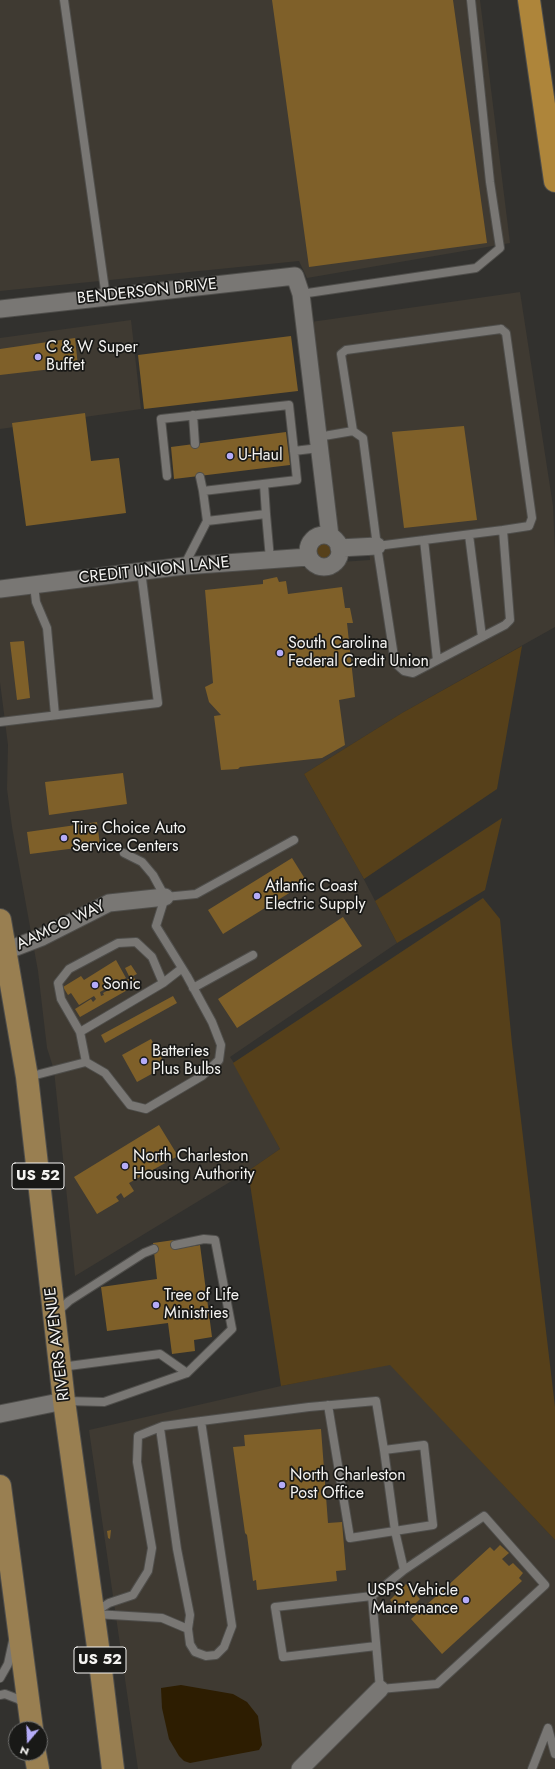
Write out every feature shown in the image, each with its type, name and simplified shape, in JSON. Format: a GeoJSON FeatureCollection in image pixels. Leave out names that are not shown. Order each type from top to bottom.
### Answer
{"type":"FeatureCollection","features":[{"type":"Feature","properties":{"kind":"highway"},"geometry":{"type":"LineString","coordinates":[[529,0],[555,181]]}},
{"type":"Feature","properties":{"kind":"main road","name":"RIVERS AVENUE"},"geometry":{"type":"LineString","coordinates":[[0,920],[2,952],[27,1077],[64,1401],[113,1769]]}},
{"type":"Feature","properties":{"kind":"main road"},"geometry":{"type":"LineString","coordinates":[[0,1486],[31,1721]]}},
{"type":"Feature","properties":{"kind":"street","name":"BENDERSON DRIVE"},"geometry":{"type":"LineString","coordinates":[[0,309],[295,276],[301,294]]}},
{"type":"Feature","properties":{"kind":"street"},"geometry":{"type":"LineString","coordinates":[[301,294],[319,443],[334,542],[340,553],[335,562],[326,567],[316,565],[308,557],[308,546],[310,541],[319,535],[334,542],[377,546]]}},
{"type":"Feature","properties":{"kind":"street","name":"CREDIT UNION LANE"},"geometry":{"type":"LineString","coordinates":[[0,589],[184,566],[308,557]]}},
{"type":"Feature","properties":{"kind":"street","name":"AAMCO WAY"},"geometry":{"type":"LineString","coordinates":[[2,952],[42,938],[109,903],[165,897]]}},
{"type":"Feature","properties":{"kind":"street"},"geometry":{"type":"LineString","coordinates":[[0,1414],[64,1401]]}},
{"type":"Feature","properties":{"kind":"street"},"geometry":{"type":"LineString","coordinates":[[300,1769],[380,1689]]}},
{"type":"Feature","properties":{"kind":"lane"},"geometry":{"type":"LineString","coordinates":[[64,0],[106,297]]}},
{"type":"Feature","properties":{"kind":"lane"},"geometry":{"type":"LineString","coordinates":[[301,294],[476,268],[500,248],[490,182],[471,0]]}},
{"type":"Feature","properties":{"kind":"lane"},"geometry":{"type":"LineString","coordinates":[[377,546],[529,526],[532,518],[506,333],[501,330],[492,330],[346,350],[341,354],[353,431],[363,438],[377,546],[395,663],[404,671],[413,673],[505,625],[510,620],[503,530]]}},
{"type":"Feature","properties":{"kind":"lane"},"geometry":{"type":"LineString","coordinates":[[166,476],[161,419],[289,405],[297,480],[203,491]]}},
{"type":"Feature","properties":{"kind":"lane"},"geometry":{"type":"LineString","coordinates":[[193,415],[195,444]]}},
{"type":"Feature","properties":{"kind":"lane"},"geometry":{"type":"LineString","coordinates":[[294,451],[353,431]]}},
{"type":"Feature","properties":{"kind":"lane"},"geometry":{"type":"LineString","coordinates":[[184,566],[207,521],[200,477]]}},
{"type":"Feature","properties":{"kind":"lane"},"geometry":{"type":"LineString","coordinates":[[264,484],[270,560]]}},
{"type":"Feature","properties":{"kind":"lane"},"geometry":{"type":"LineString","coordinates":[[207,521],[266,514]]}},
{"type":"Feature","properties":{"kind":"lane"},"geometry":{"type":"LineString","coordinates":[[469,535],[482,637]]}},
{"type":"Feature","properties":{"kind":"lane"},"geometry":{"type":"LineString","coordinates":[[424,540],[437,660]]}},
{"type":"Feature","properties":{"kind":"lane"},"geometry":{"type":"LineString","coordinates":[[0,722],[158,703],[141,571]]}},
{"type":"Feature","properties":{"kind":"lane"},"geometry":{"type":"LineString","coordinates":[[34,585],[36,602],[47,628],[55,716]]}},
{"type":"Feature","properties":{"kind":"lane"},"geometry":{"type":"LineString","coordinates":[[165,897],[196,894],[294,840]]}},
{"type":"Feature","properties":{"kind":"lane"},"geometry":{"type":"LineString","coordinates":[[27,1077],[86,1062],[105,1073],[130,1106],[146,1109],[202,1076],[219,1060],[221,1045],[212,1022],[156,926],[165,897],[153,875],[142,862],[124,853]]}},
{"type":"Feature","properties":{"kind":"lane"},"geometry":{"type":"LineString","coordinates":[[86,1062],[80,1032],[60,999],[58,984],[70,969],[118,943],[136,942],[152,957],[163,984]]}},
{"type":"Feature","properties":{"kind":"lane"},"geometry":{"type":"LineString","coordinates":[[193,988],[253,955]]}},
{"type":"Feature","properties":{"kind":"lane"},"geometry":{"type":"LineString","coordinates":[[80,1032],[163,984],[182,969]]}},
{"type":"Feature","properties":{"kind":"lane"},"geometry":{"type":"LineString","coordinates":[[64,1401],[104,1402],[187,1374],[232,1329],[215,1240],[204,1239],[175,1245]]}},
{"type":"Feature","properties":{"kind":"lane"},"geometry":{"type":"LineString","coordinates":[[54,1315],[69,1301],[144,1253],[154,1249]]}},
{"type":"Feature","properties":{"kind":"lane"},"geometry":{"type":"LineString","coordinates":[[60,1367],[160,1354],[187,1374]]}},
{"type":"Feature","properties":{"kind":"lane"},"geometry":{"type":"LineString","coordinates":[[93,1614],[109,1603],[133,1595],[148,1571],[152,1548],[137,1462],[138,1436],[160,1428],[201,1421],[328,1405],[376,1401],[395,1530],[404,1570]]}},
{"type":"Feature","properties":{"kind":"lane"},"geometry":{"type":"LineString","coordinates":[[328,1405],[350,1538],[433,1525],[424,1445],[384,1450]]}},
{"type":"Feature","properties":{"kind":"lane"},"geometry":{"type":"LineString","coordinates":[[160,1428],[177,1549],[190,1615],[188,1629],[190,1644],[196,1652],[206,1656],[216,1655],[224,1647],[232,1626],[201,1421]]}},
{"type":"Feature","properties":{"kind":"lane"},"geometry":{"type":"LineString","coordinates":[[372,1596],[380,1689],[437,1684],[545,1585],[484,1516],[404,1570],[372,1596],[274,1607],[283,1658],[376,1646]]}},
{"type":"Feature","properties":{"kind":"lane"},"geometry":{"type":"LineString","coordinates":[[93,1614],[162,1618],[188,1629]]}},
{"type":"Feature","properties":{"kind":"lane"},"geometry":{"type":"LineString","coordinates":[[0,1678],[8,1664],[17,1619]]}},
{"type":"Feature","properties":{"kind":"lane"},"geometry":{"type":"LineString","coordinates":[[0,1695],[5,1694],[18,1698],[29,1708]]}},
{"type":"Feature","properties":{"kind":"lane"},"geometry":{"type":"LineString","coordinates":[[532,1769],[548,1728],[555,1754]]}},
{"type":"Feature","properties":{"kind":"shaded area"},"geometry":{"type":"Polygon","coordinates":[[[0,0],[480,0],[510,243],[307,278],[299,261],[0,291],[0,0]]]}},
{"type":"Feature","properties":{"kind":"shaded area"},"geometry":{"type":"Polygon","coordinates":[[[520,292],[553,506],[555,551],[555,627],[402,713],[304,774],[359,870],[397,943],[230,1057],[238,1069],[280,1149],[248,1171],[75,1276],[54,1070],[47,1048],[38,971],[12,827],[7,789],[8,745],[0,682],[0,589],[299,566],[327,575],[341,562],[370,560],[368,540],[344,541],[342,536],[334,529],[304,323],[520,292]]]}},
{"type":"Feature","properties":{"kind":"shaded area"},"geometry":{"type":"Polygon","coordinates":[[[131,320],[141,409],[0,429],[0,338],[131,320]]]}},
{"type":"Feature","properties":{"kind":"shaded area"},"geometry":{"type":"Polygon","coordinates":[[[324,543],[331,548],[332,551],[327,558],[324,559],[317,554],[316,551],[321,544],[324,543]]]}},
{"type":"Feature","properties":{"kind":"shaded area"},"geometry":{"type":"Polygon","coordinates":[[[522,646],[497,789],[364,879],[304,774],[402,713],[522,646]]]}},
{"type":"Feature","properties":{"kind":"shaded area"},"geometry":{"type":"Polygon","coordinates":[[[502,818],[485,890],[397,943],[375,901],[502,818]]]}},
{"type":"Feature","properties":{"kind":"shaded area"},"geometry":{"type":"Polygon","coordinates":[[[483,898],[500,919],[512,1044],[555,1407],[555,1540],[390,1365],[281,1386],[248,1171],[280,1149],[233,1063],[483,898]]]}},
{"type":"Feature","properties":{"kind":"shaded area"},"geometry":{"type":"Polygon","coordinates":[[[390,1364],[555,1540],[555,1769],[138,1769],[89,1430],[281,1386],[390,1364]]]}},
{"type":"Feature","properties":{"kind":"shaded area"},"geometry":{"type":"Polygon","coordinates":[[[181,1685],[233,1694],[247,1702],[258,1716],[262,1745],[259,1750],[190,1763],[184,1761],[179,1756],[169,1739],[162,1708],[161,1688],[181,1685]]]}},
{"type":"Feature","properties":{"kind":"building"},"geometry":{"type":"Polygon","coordinates":[[[272,0],[453,0],[487,243],[309,267],[272,0]]]}},
{"type":"Feature","properties":{"kind":"building"},"geometry":{"type":"Polygon","coordinates":[[[291,336],[298,391],[144,409],[138,355],[291,336]]]}},
{"type":"Feature","properties":{"kind":"building","name":"C & W Super Buffet"},"geometry":{"type":"Polygon","coordinates":[[[75,338],[78,366],[0,375],[0,349],[75,338]]]}},
{"type":"Feature","properties":{"kind":"building"},"geometry":{"type":"Polygon","coordinates":[[[85,413],[91,461],[119,458],[126,513],[26,526],[12,423],[85,413]]]}},
{"type":"Feature","properties":{"kind":"building"},"geometry":{"type":"Polygon","coordinates":[[[464,426],[477,520],[404,528],[392,432],[464,426]]]}},
{"type":"Feature","properties":{"kind":"building","name":"U-Haul"},"geometry":{"type":"Polygon","coordinates":[[[286,432],[290,465],[174,479],[171,447],[286,432]]]}},
{"type":"Feature","properties":{"kind":"building","name":"South Carolina Federal Credit Union"},"geometry":{"type":"Polygon","coordinates":[[[277,577],[279,582],[286,581],[288,594],[342,587],[345,608],[350,608],[353,623],[347,623],[355,697],[339,700],[345,745],[322,758],[221,770],[214,716],[221,715],[209,702],[205,687],[213,683],[205,590],[263,584],[263,580],[277,577]]]}},
{"type":"Feature","properties":{"kind":"building"},"geometry":{"type":"Polygon","coordinates":[[[24,641],[30,698],[17,700],[10,642],[24,641]]]}},
{"type":"Feature","properties":{"kind":"building"},"geometry":{"type":"Polygon","coordinates":[[[123,773],[127,804],[49,815],[45,782],[123,773]]]}},
{"type":"Feature","properties":{"kind":"building","name":"Tire Choice Auto Service Centers"},"geometry":{"type":"Polygon","coordinates":[[[97,822],[100,845],[30,854],[27,832],[97,822]]]}},
{"type":"Feature","properties":{"kind":"building","name":"Atlantic Coast Electric Supply"},"geometry":{"type":"Polygon","coordinates":[[[292,858],[307,882],[223,934],[208,910],[292,858]]]}},
{"type":"Feature","properties":{"kind":"building"},"geometry":{"type":"Polygon","coordinates":[[[343,917],[362,946],[237,1028],[218,999],[343,917]]]}},
{"type":"Feature","properties":{"kind":"building"},"geometry":{"type":"Polygon","coordinates":[[[116,960],[126,978],[100,992],[101,996],[104,995],[103,993],[130,978],[125,968],[131,965],[137,974],[133,976],[138,984],[80,1017],[75,1009],[91,999],[93,1002],[96,999],[94,996],[79,1005],[71,993],[68,995],[63,987],[81,976],[84,980],[116,960]]]}},
{"type":"Feature","properties":{"kind":"building"},"geometry":{"type":"Polygon","coordinates":[[[173,996],[177,1003],[105,1043],[101,1035],[173,996]]]}},
{"type":"Feature","properties":{"kind":"building","name":"Batteries Plus Bulbs"},"geometry":{"type":"Polygon","coordinates":[[[151,1039],[166,1066],[137,1082],[122,1055],[151,1039]]]}},
{"type":"Feature","properties":{"kind":"building","name":"North Charleston Housing Authority"},"geometry":{"type":"Polygon","coordinates":[[[159,1125],[178,1156],[129,1183],[134,1191],[124,1198],[121,1193],[116,1197],[119,1201],[97,1214],[74,1177],[159,1125]]]}},
{"type":"Feature","properties":{"kind":"building","name":"Tree of Life Ministries"},"geometry":{"type":"Polygon","coordinates":[[[174,1240],[175,1249],[200,1245],[212,1337],[194,1340],[195,1351],[172,1354],[168,1323],[107,1331],[101,1287],[157,1279],[153,1243],[174,1240]]]}},
{"type":"Feature","properties":{"kind":"building","name":"North Charleston Post Office"},"geometry":{"type":"Polygon","coordinates":[[[321,1429],[328,1523],[342,1522],[346,1570],[336,1571],[337,1581],[257,1590],[256,1580],[253,1581],[233,1447],[245,1446],[244,1435],[321,1429]]]}},
{"type":"Feature","properties":{"kind":"building"},"geometry":{"type":"Polygon","coordinates":[[[111,1530],[110,1539],[108,1538],[107,1531],[111,1530]]]}},
{"type":"Feature","properties":{"kind":"building","name":"USPS Vehicle Maintenance"},"geometry":{"type":"Polygon","coordinates":[[[500,1545],[509,1553],[502,1559],[509,1566],[513,1563],[523,1573],[519,1578],[522,1581],[442,1654],[411,1619],[490,1547],[494,1551],[500,1545]]]}},
{"type":"Feature","properties":{"kind":"building"},"geometry":{"type":"Polygon","coordinates":[[[406,1584],[420,1599],[404,1615],[390,1600],[406,1584]]]}},
{"type":"Feature","properties":{"kind":"place","name":"C & W Super Buffet"},"geometry":{"type":"Point","coordinates":[38,357]}},
{"type":"Feature","properties":{"kind":"place","name":"U-Haul"},"geometry":{"type":"Point","coordinates":[230,456]}},
{"type":"Feature","properties":{"kind":"place","name":"South Carolina Federal Credit Union"},"geometry":{"type":"Point","coordinates":[280,653]}},
{"type":"Feature","properties":{"kind":"place","name":"Tire Choice Auto Service Centers"},"geometry":{"type":"Point","coordinates":[64,838]}},
{"type":"Feature","properties":{"kind":"place","name":"Atlantic Coast Electric Supply"},"geometry":{"type":"Point","coordinates":[257,896]}},
{"type":"Feature","properties":{"kind":"place","name":"Sonic"},"geometry":{"type":"Point","coordinates":[95,985]}},
{"type":"Feature","properties":{"kind":"place","name":"Batteries Plus Bulbs"},"geometry":{"type":"Point","coordinates":[144,1061]}},
{"type":"Feature","properties":{"kind":"place","name":"North Charleston Housing Authority"},"geometry":{"type":"Point","coordinates":[125,1166]}},
{"type":"Feature","properties":{"kind":"place","name":"Tree of Life Ministries"},"geometry":{"type":"Point","coordinates":[156,1305]}},
{"type":"Feature","properties":{"kind":"place","name":"North Charleston Post Office"},"geometry":{"type":"Point","coordinates":[282,1485]}},
{"type":"Feature","properties":{"kind":"place","name":"USPS Vehicle Maintenance"},"geometry":{"type":"Point","coordinates":[466,1600]}}]}
